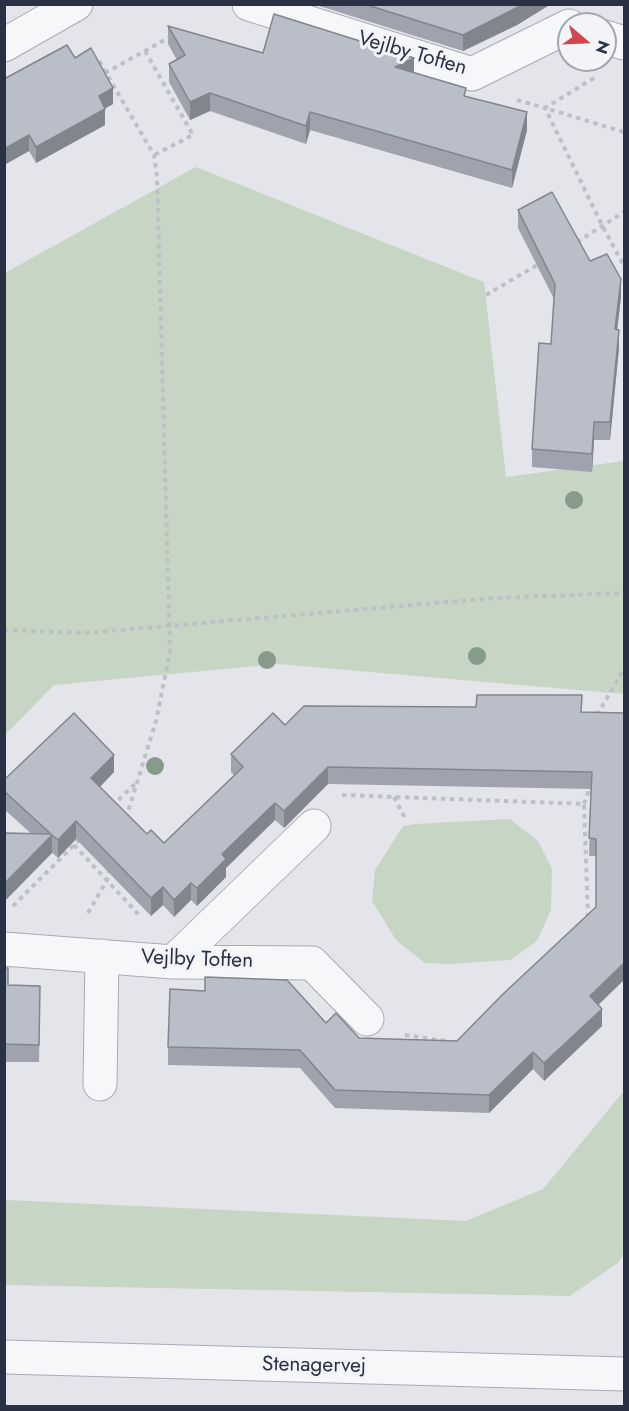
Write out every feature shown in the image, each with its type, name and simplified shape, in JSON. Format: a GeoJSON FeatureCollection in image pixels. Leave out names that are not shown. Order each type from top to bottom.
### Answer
{"type":"FeatureCollection","features":[{"type":"Feature","properties":{"kind":"street","name":"Vejlby Toften"},"geometry":{"type":"LineString","coordinates":[[249,4],[472,74],[557,32]]}},
{"type":"Feature","properties":{"kind":"street"},"geometry":{"type":"LineString","coordinates":[[4,45],[71,7]]}},
{"type":"Feature","properties":{"kind":"street"},"geometry":{"type":"LineString","coordinates":[[173,962],[314,826]]}},
{"type":"Feature","properties":{"kind":"street","name":"Vejlby Toften"},"geometry":{"type":"LineString","coordinates":[[4,949],[173,962],[312,963],[367,1019]]}},
{"type":"Feature","properties":{"kind":"street"},"geometry":{"type":"LineString","coordinates":[[100,1084],[102,956]]}},
{"type":"Feature","properties":{"kind":"street","name":"Stenagervej"},"geometry":{"type":"LineString","coordinates":[[4,1357],[624,1374]]}},
{"type":"Feature","properties":{"kind":"path"},"geometry":{"type":"LineString","coordinates":[[71,7],[105,73],[154,155],[157,177],[170,652],[156,721],[124,825]]}},
{"type":"Feature","properties":{"kind":"path"},"geometry":{"type":"LineString","coordinates":[[105,73],[175,34]]}},
{"type":"Feature","properties":{"kind":"path"},"geometry":{"type":"LineString","coordinates":[[145,51],[193,135],[154,155]]}},
{"type":"Feature","properties":{"kind":"path"},"geometry":{"type":"LineString","coordinates":[[472,74],[478,88],[624,132]]}},
{"type":"Feature","properties":{"kind":"path"},"geometry":{"type":"LineString","coordinates":[[545,108],[595,77]]}},
{"type":"Feature","properties":{"kind":"path"},"geometry":{"type":"LineString","coordinates":[[545,108],[624,266]]}},
{"type":"Feature","properties":{"kind":"path"},"geometry":{"type":"LineString","coordinates":[[574,244],[624,212]]}},
{"type":"Feature","properties":{"kind":"path"},"geometry":{"type":"LineString","coordinates":[[486,295],[544,261]]}},
{"type":"Feature","properties":{"kind":"path"},"geometry":{"type":"LineString","coordinates":[[4,630],[85,633],[494,598],[624,593]]}},
{"type":"Feature","properties":{"kind":"path"},"geometry":{"type":"LineString","coordinates":[[596,718],[624,669]]}},
{"type":"Feature","properties":{"kind":"path"},"geometry":{"type":"LineString","coordinates":[[588,922],[584,804],[591,785],[592,774]]}},
{"type":"Feature","properties":{"kind":"path"},"geometry":{"type":"LineString","coordinates":[[106,813],[137,781]]}},
{"type":"Feature","properties":{"kind":"path"},"geometry":{"type":"LineString","coordinates":[[314,826],[311,814],[331,794],[584,804]]}},
{"type":"Feature","properties":{"kind":"path"},"geometry":{"type":"LineString","coordinates":[[394,796],[405,818]]}},
{"type":"Feature","properties":{"kind":"path"},"geometry":{"type":"LineString","coordinates":[[12,907],[90,829]]}},
{"type":"Feature","properties":{"kind":"path"},"geometry":{"type":"LineString","coordinates":[[74,845],[147,924]]}},
{"type":"Feature","properties":{"kind":"path"},"geometry":{"type":"LineString","coordinates":[[66,952],[107,880],[113,858]]}},
{"type":"Feature","properties":{"kind":"path"},"geometry":{"type":"LineString","coordinates":[[367,1019],[373,1030],[450,1042]]}},
{"type":"Feature","properties":{"kind":"green space"},"geometry":{"type":"Polygon","coordinates":[[[196,167],[484,282],[506,477],[624,461],[624,694],[278,664],[54,685],[5,735],[5,273],[196,167]]]}},
{"type":"Feature","properties":{"kind":"green space"},"geometry":{"type":"Polygon","coordinates":[[[510,819],[538,841],[552,869],[551,910],[537,941],[510,960],[449,964],[425,963],[396,940],[372,901],[375,870],[403,826],[510,819]]]}},
{"type":"Feature","properties":{"kind":"green space"},"geometry":{"type":"Polygon","coordinates":[[[624,1091],[624,1252],[619,1262],[570,1296],[5,1285],[5,1200],[466,1221],[543,1189],[624,1091]]]}},
{"type":"Feature","properties":{"kind":"building"},"geometry":{"type":"Polygon","coordinates":[[[364,4],[524,4],[463,35],[364,4]]]}},
{"type":"Feature","properties":{"kind":"building"},"geometry":{"type":"Polygon","coordinates":[[[274,14],[414,58],[395,67],[466,88],[464,96],[527,112],[512,170],[310,112],[306,126],[210,93],[190,102],[169,64],[185,55],[168,26],[263,53],[274,14]]]}},
{"type":"Feature","properties":{"kind":"building"},"geometry":{"type":"Polygon","coordinates":[[[67,45],[75,58],[91,48],[113,88],[99,96],[105,109],[36,147],[29,135],[4,149],[4,79],[67,45]]]}},
{"type":"Feature","properties":{"kind":"building"},"geometry":{"type":"Polygon","coordinates":[[[552,192],[590,261],[607,254],[621,279],[615,329],[619,330],[610,422],[594,422],[592,454],[532,449],[539,343],[551,344],[555,284],[518,210],[552,192]]]}},
{"type":"Feature","properties":{"kind":"building"},"geometry":{"type":"Polygon","coordinates":[[[477,695],[582,695],[581,712],[624,713],[624,963],[590,996],[602,1009],[544,1063],[533,1052],[489,1095],[335,1090],[300,1050],[168,1047],[170,989],[205,991],[205,977],[287,980],[326,1023],[336,1013],[359,1038],[457,1041],[502,995],[596,907],[596,839],[589,838],[592,772],[328,767],[284,811],[275,803],[222,854],[226,859],[197,888],[191,883],[174,900],[163,887],[151,898],[76,821],[58,840],[52,835],[4,884],[4,833],[51,834],[4,791],[4,780],[74,713],[114,755],[91,778],[147,834],[151,830],[164,843],[243,767],[231,754],[273,713],[285,725],[304,706],[476,707],[477,695]]]}},
{"type":"Feature","properties":{"kind":"building"},"geometry":{"type":"Polygon","coordinates":[[[4,968],[8,968],[8,985],[40,986],[39,1045],[4,1044],[4,968]]]}}]}
